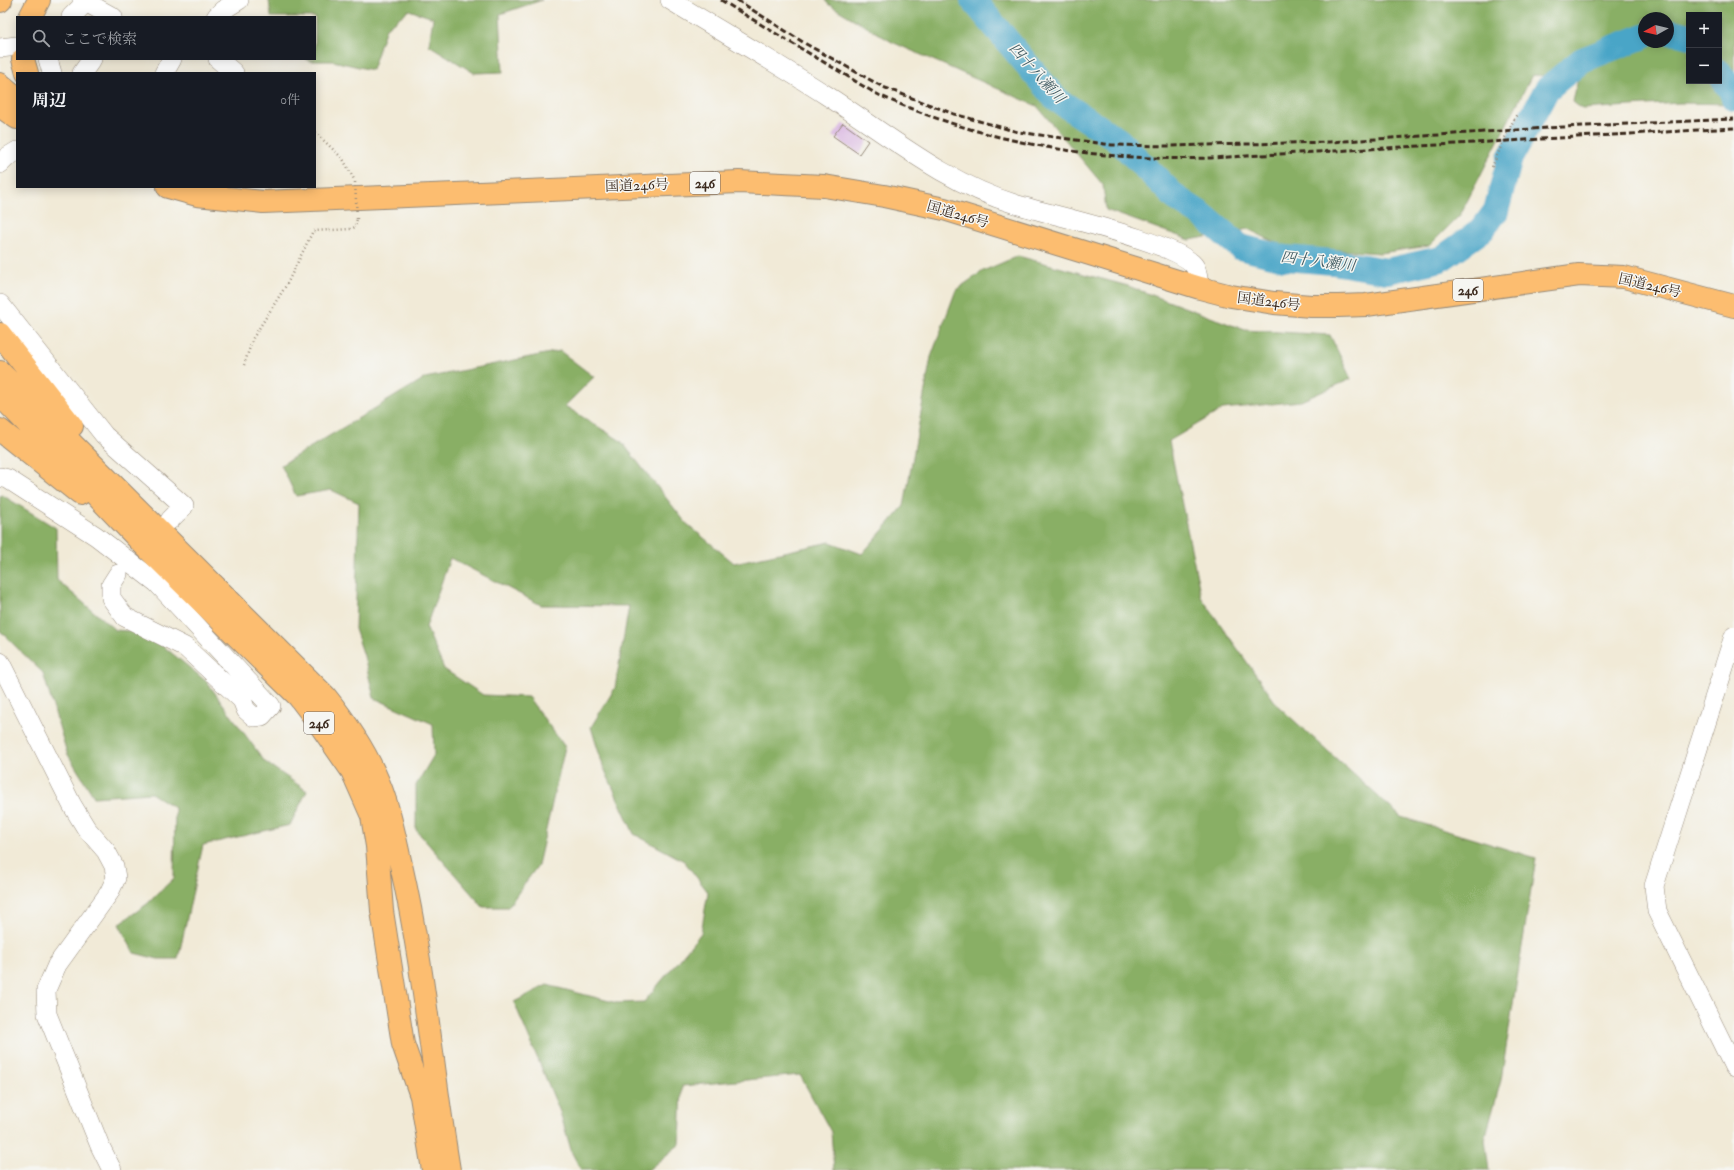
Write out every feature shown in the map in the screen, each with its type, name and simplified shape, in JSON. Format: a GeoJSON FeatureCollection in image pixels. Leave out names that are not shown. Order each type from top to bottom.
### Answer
{"type":"FeatureCollection","features":[{"type":"Feature","properties":{"kind":"highway"},"geometry":{"type":"LineString","coordinates":[[23,60],[27,72]]}},
{"type":"Feature","properties":{"kind":"highway"},"geometry":{"type":"LineString","coordinates":[[0,84],[16,97]]}},
{"type":"Feature","properties":{"kind":"highway"},"geometry":{"type":"LineString","coordinates":[[0,106],[16,117]]}},
{"type":"Feature","properties":{"kind":"highway","name":"国道246号"},"geometry":{"type":"LineString","coordinates":[[175,188],[263,202],[739,182],[824,186],[884,196],[944,209],[1200,288],[1231,296],[1274,303],[1311,306],[1366,305],[1580,274],[1624,276],[1734,306]]}},
{"type":"Feature","properties":{"kind":"highway"},"geometry":{"type":"LineString","coordinates":[[0,334],[54,404],[325,696],[340,715],[371,766],[385,800],[410,905],[432,1046],[439,1112],[449,1170]]}},
{"type":"Feature","properties":{"kind":"highway"},"geometry":{"type":"LineString","coordinates":[[0,372],[162,522]]}},
{"type":"Feature","properties":{"kind":"highway"},"geometry":{"type":"LineString","coordinates":[[0,395],[142,543]]}},
{"type":"Feature","properties":{"kind":"highway"},"geometry":{"type":"LineString","coordinates":[[0,430],[142,543]]}},
{"type":"Feature","properties":{"kind":"highway","name":"246"},"geometry":{"type":"LineString","coordinates":[[142,543],[299,697],[334,743],[352,770],[372,816],[377,846],[382,911],[403,1044],[421,1096],[432,1170]]}},
{"type":"Feature","properties":{"kind":"street"},"geometry":{"type":"LineString","coordinates":[[217,16],[223,10],[239,0]]}},
{"type":"Feature","properties":{"kind":"street"},"geometry":{"type":"LineString","coordinates":[[670,0],[825,95],[929,164],[966,185],[1015,204],[1124,233],[1184,257],[1195,267],[1200,288]]}},
{"type":"Feature","properties":{"kind":"street"},"geometry":{"type":"LineString","coordinates":[[72,16],[84,1],[111,16]]}},
{"type":"Feature","properties":{"kind":"street"},"geometry":{"type":"LineString","coordinates":[[0,48],[16,46]]}},
{"type":"Feature","properties":{"kind":"street"},"geometry":{"type":"LineString","coordinates":[[48,60],[52,72]]}},
{"type":"Feature","properties":{"kind":"street"},"geometry":{"type":"LineString","coordinates":[[83,72],[91,60]]}},
{"type":"Feature","properties":{"kind":"street"},"geometry":{"type":"LineString","coordinates":[[165,72],[171,60]]}},
{"type":"Feature","properties":{"kind":"street"},"geometry":{"type":"LineString","coordinates":[[219,60],[233,72]]}},
{"type":"Feature","properties":{"kind":"street"},"geometry":{"type":"LineString","coordinates":[[0,164],[7,157],[16,152]]}},
{"type":"Feature","properties":{"kind":"street"},"geometry":{"type":"LineString","coordinates":[[0,304],[104,435],[184,506],[162,522]]}},
{"type":"Feature","properties":{"kind":"street"},"geometry":{"type":"LineString","coordinates":[[0,477],[8,479],[96,536],[157,583],[271,706],[262,716],[254,717],[246,710],[242,700],[185,647],[125,616],[111,598],[111,585],[118,574]]}},
{"type":"Feature","properties":{"kind":"street"},"geometry":{"type":"LineString","coordinates":[[1734,636],[1654,886],[1657,911],[1734,1067]]}},
{"type":"Feature","properties":{"kind":"street"},"geometry":{"type":"LineString","coordinates":[[0,662],[72,805],[86,828],[106,851],[114,866],[116,878],[109,893],[57,965],[46,990],[47,1014],[100,1146],[112,1170]]}},
{"type":"Feature","properties":{"kind":"path"},"geometry":{"type":"LineString","coordinates":[[1492,167],[1517,114]]}},
{"type":"Feature","properties":{"kind":"path"},"geometry":{"type":"LineString","coordinates":[[244,365],[253,338],[287,284],[313,231],[351,229],[355,227],[357,219],[355,182],[352,173],[343,159],[316,133]]}},
{"type":"Feature","properties":{"kind":"green space"},"geometry":{"type":"Polygon","coordinates":[[[269,0],[542,0],[500,14],[503,72],[474,73],[429,45],[433,18],[409,10],[386,28],[372,70],[333,61],[309,61],[308,60],[316,60],[316,16],[271,16],[269,0]]]}},
{"type":"Feature","properties":{"kind":"green space"},"geometry":{"type":"Polygon","coordinates":[[[825,0],[1734,0],[1734,104],[1680,103],[1582,109],[1573,102],[1578,78],[1532,75],[1460,215],[1429,246],[1380,253],[1282,246],[1248,229],[1190,240],[1106,210],[1103,185],[1037,106],[892,42],[828,4],[825,0]]]}},
{"type":"Feature","properties":{"kind":"green space"},"geometry":{"type":"Polygon","coordinates":[[[1018,256],[1128,286],[1245,330],[1330,335],[1351,379],[1301,401],[1223,409],[1169,441],[1201,597],[1278,706],[1401,817],[1536,858],[1501,1080],[1485,1139],[1489,1170],[834,1170],[831,1132],[800,1075],[682,1086],[680,1144],[648,1170],[581,1170],[572,1153],[560,1112],[514,1002],[547,985],[617,1003],[644,1002],[701,933],[708,892],[684,861],[634,834],[603,766],[591,727],[615,688],[629,606],[541,605],[450,558],[426,627],[444,669],[483,695],[528,697],[565,747],[538,865],[508,907],[483,907],[416,830],[416,785],[434,755],[433,724],[374,698],[364,656],[355,629],[359,503],[331,490],[296,496],[281,465],[425,378],[560,351],[594,377],[565,406],[621,441],[686,523],[734,563],[830,542],[862,554],[904,506],[931,357],[956,290],[983,271],[1018,256]]]}},
{"type":"Feature","properties":{"kind":"green space"},"geometry":{"type":"Polygon","coordinates":[[[2,495],[56,528],[57,580],[115,630],[146,632],[207,682],[265,762],[307,791],[290,825],[203,845],[178,959],[158,959],[134,953],[119,924],[147,904],[174,878],[175,808],[151,793],[94,797],[67,753],[43,673],[0,631],[0,496],[2,495]]]}},
{"type":"Feature","properties":{"kind":"building"},"geometry":{"type":"Polygon","coordinates":[[[843,123],[868,141],[859,154],[833,136],[843,123]]]}},
{"type":"Feature","properties":{"kind":"waterway","name":"四十八瀬川"},"geometry":{"type":"LineString","coordinates":[[973,0],[1056,99],[1118,140],[1176,198],[1201,214],[1240,247],[1285,258],[1333,262],[1387,271],[1441,259],[1482,230],[1496,211],[1510,158],[1547,89],[1582,60],[1638,38]]}},
{"type":"Feature","properties":{"kind":"waterway","name":"四十八瀬川"},"geometry":{"type":"LineString","coordinates":[[1674,33],[1686,35]]}},
{"type":"Feature","properties":{"kind":"waterway","name":"四十八瀬川"},"geometry":{"type":"LineString","coordinates":[[1722,76],[1731,90],[1734,98]]}},
{"type":"Feature","properties":{"kind":"railway"},"geometry":{"type":"LineString","coordinates":[[721,0],[867,89],[919,112],[959,126],[1000,137],[1041,146],[1083,152],[1125,157],[1211,158],[1734,128]]}},
{"type":"Feature","properties":{"kind":"railway"},"geometry":{"type":"LineString","coordinates":[[737,0],[806,44],[883,87],[954,114],[1018,132],[1112,145],[1168,146],[1329,142],[1563,127],[1734,119]]}}]}
